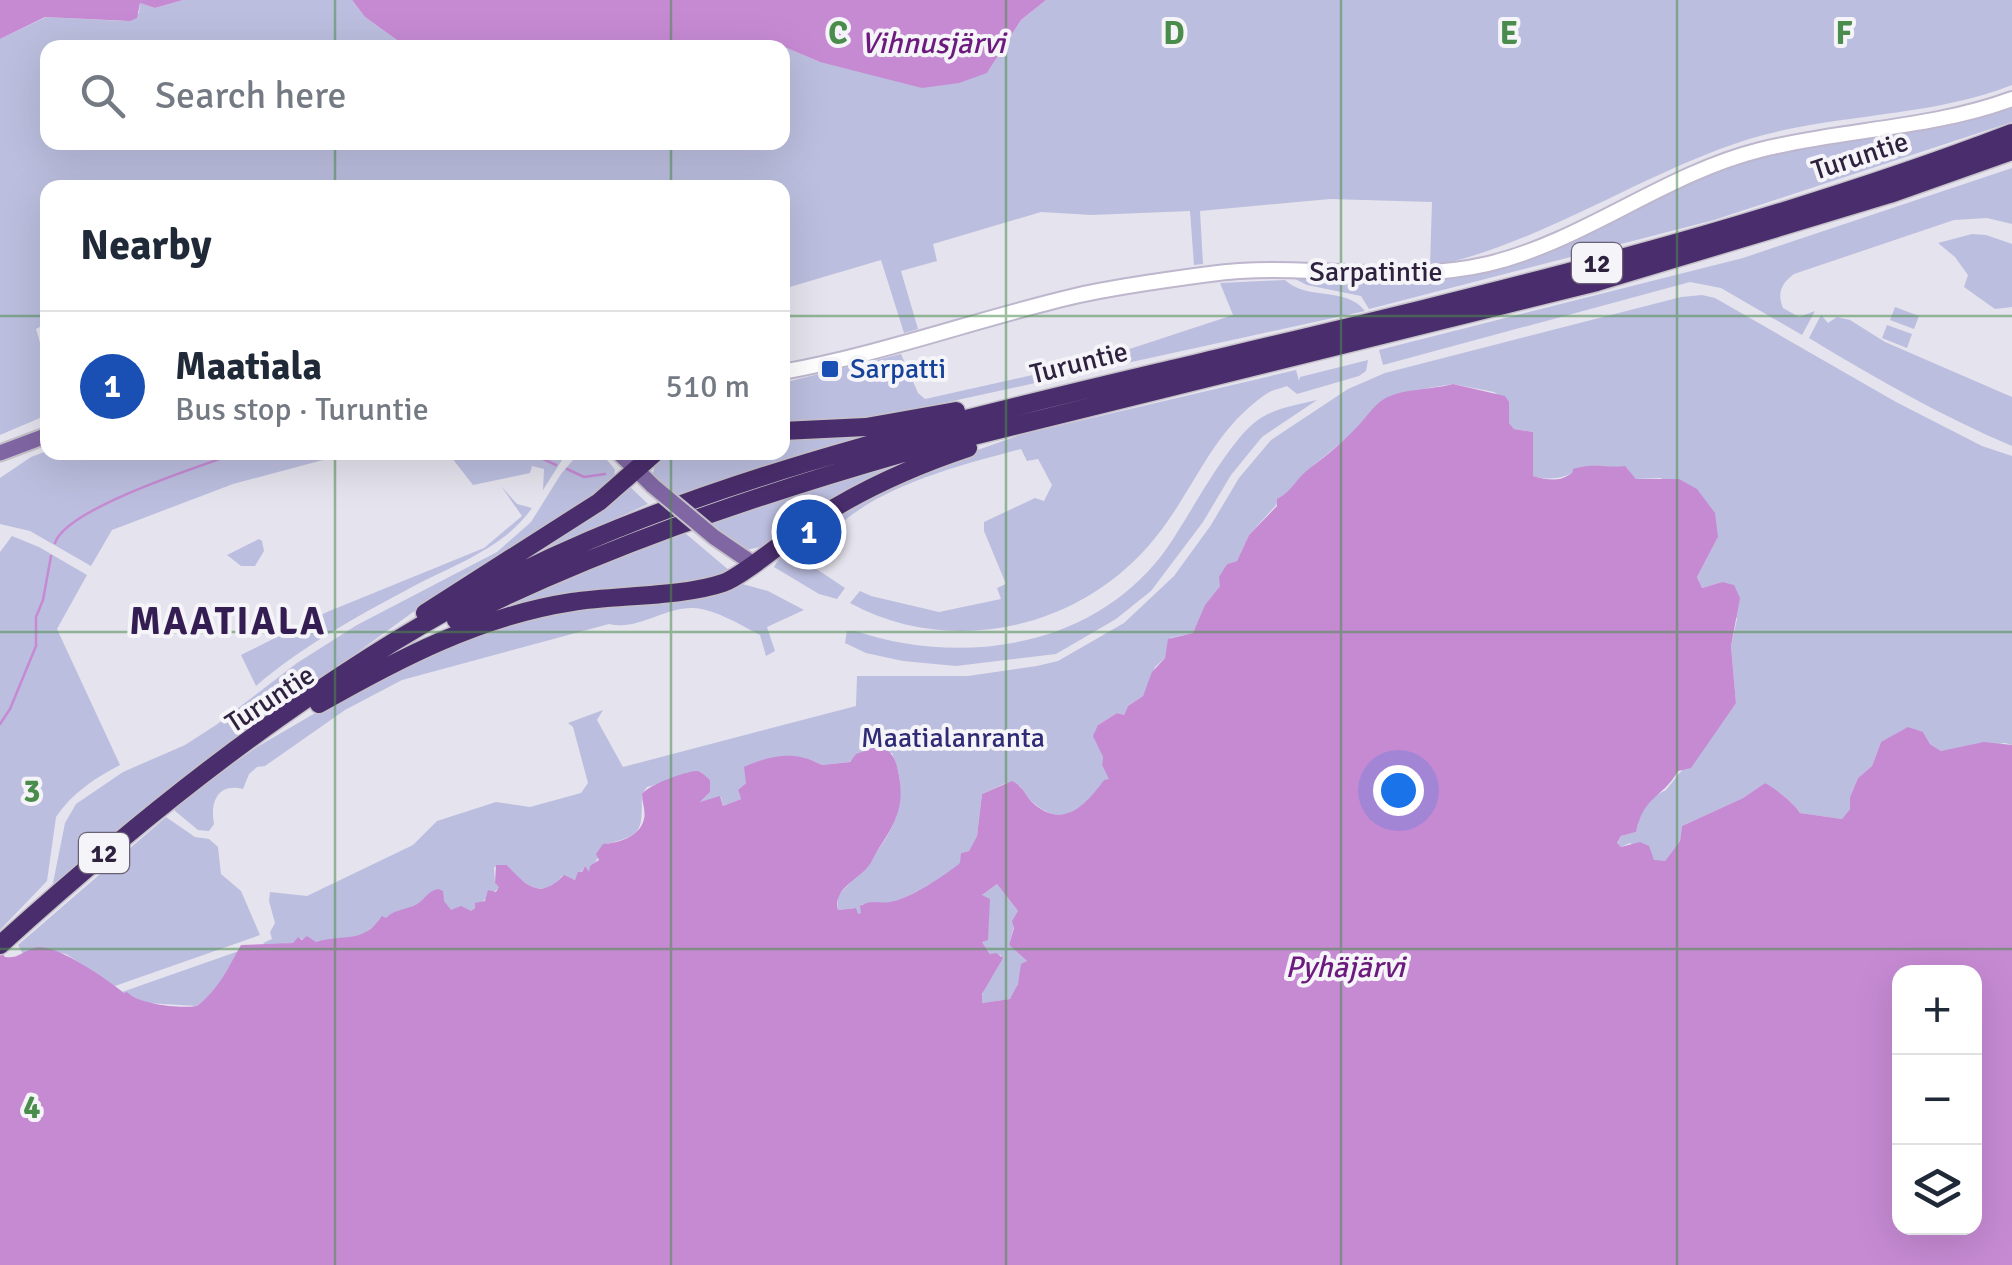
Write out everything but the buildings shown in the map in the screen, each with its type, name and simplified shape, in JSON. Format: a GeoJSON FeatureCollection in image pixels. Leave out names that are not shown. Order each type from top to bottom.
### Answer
{"type":"FeatureCollection","features":[{"type":"Feature","properties":{"kind":"highway","name":"Turuntie"},"geometry":{"type":"LineString","coordinates":[[212,769],[365,671],[447,624],[642,528],[807,463],[1070,393],[1592,264],[1744,222],[2012,133]]}},
{"type":"Feature","properties":{"kind":"highway","name":"Turuntie"},"geometry":{"type":"LineString","coordinates":[[1,944],[97,858],[316,693],[486,590],[585,542],[740,502],[882,459],[1597,282],[1890,194],[2012,151]]}},
{"type":"Feature","properties":{"kind":"highway"},"geometry":{"type":"LineString","coordinates":[[790,431],[866,427],[1070,393]]}},
{"type":"Feature","properties":{"kind":"highway"},"geometry":{"type":"LineString","coordinates":[[270,732],[398,661],[473,628],[569,602],[723,584],[828,512],[897,475],[957,452],[1141,395]]}},
{"type":"Feature","properties":{"kind":"highway"},"geometry":{"type":"LineString","coordinates":[[316,693],[463,587],[599,502],[647,460]]}},
{"type":"Feature","properties":{"kind":"main road","name":"Sarpatintie"},"geometry":{"type":"LineString","coordinates":[[790,370],[927,338],[1074,296],[1170,280],[1250,270],[1419,276],[1455,272],[1523,253],[1730,158],[1814,138],[1962,115],[2012,99]]}},
{"type":"Feature","properties":{"kind":"main road"},"geometry":{"type":"LineString","coordinates":[[0,453],[40,438]]}},
{"type":"Feature","properties":{"kind":"main road"},"geometry":{"type":"LineString","coordinates":[[626,460],[714,537],[752,563]]}},
{"type":"Feature","properties":{"kind":"green space"},"geometry":{"type":"Polygon","coordinates":[[[183,0],[352,0],[365,17],[397,40],[40,40],[40,150],[790,150],[790,49],[820,62],[987,73],[1021,20],[1046,0],[2012,0],[2012,85],[1948,104],[1815,124],[1749,139],[1669,170],[1512,242],[1430,267],[1432,202],[1330,199],[1200,211],[1203,264],[1194,265],[1190,211],[1092,215],[1041,212],[933,244],[937,261],[901,271],[918,329],[904,333],[881,260],[790,287],[790,180],[40,180],[40,327],[36,329],[40,342],[40,418],[0,435],[0,39],[46,17],[124,21],[139,13],[140,3],[155,8],[183,0]]]}},
{"type":"Feature","properties":{"kind":"green space"},"geometry":{"type":"Polygon","coordinates":[[[2012,103],[2012,122],[1714,220],[1369,309],[1361,296],[1307,285],[1293,278],[1413,282],[1457,276],[1751,156],[2012,103]]]}},
{"type":"Feature","properties":{"kind":"green space"},"geometry":{"type":"Polygon","coordinates":[[[2012,168],[2012,224],[1987,218],[1954,220],[1790,277],[1780,293],[1783,308],[1799,317],[1815,311],[1802,335],[1721,288],[1690,282],[1383,365],[1379,350],[1743,258],[2012,168]]]}},
{"type":"Feature","properties":{"kind":"green space"},"geometry":{"type":"Polygon","coordinates":[[[1972,234],[2012,244],[2012,307],[1995,309],[1964,287],[1968,275],[1938,243],[1972,234]]]}},
{"type":"Feature","properties":{"kind":"green space"},"geometry":{"type":"Polygon","coordinates":[[[1285,280],[1304,290],[1348,299],[1365,311],[907,411],[790,423],[790,381],[901,354],[918,393],[925,399],[1087,363],[1233,315],[1220,283],[1285,280]]]}},
{"type":"Feature","properties":{"kind":"green space","name":"Maatialanranta"},"geometry":{"type":"Polygon","coordinates":[[[1681,297],[1715,298],[1896,402],[1982,446],[2012,456],[2012,745],[1941,751],[1930,744],[1923,732],[1881,742],[1872,766],[1858,778],[1850,809],[1842,819],[1800,813],[1765,783],[1743,798],[1682,826],[1680,841],[1665,861],[1654,861],[1630,843],[1621,847],[1617,844],[1621,836],[1636,832],[1645,807],[1666,790],[1736,703],[1731,646],[1737,619],[1722,582],[1702,588],[1697,577],[1718,537],[1661,478],[1636,479],[1625,467],[1584,466],[1560,477],[1533,476],[1533,432],[1514,429],[1509,423],[1509,402],[1494,392],[1453,384],[1383,400],[1356,430],[1307,471],[1249,535],[1237,561],[1227,564],[1220,586],[1193,633],[1170,638],[1165,658],[1155,667],[1143,696],[1128,706],[1124,715],[1117,713],[1098,725],[1102,765],[1111,781],[1104,780],[1089,805],[1066,814],[1050,813],[1036,805],[1020,786],[1006,783],[982,794],[977,836],[969,851],[961,853],[961,864],[904,898],[888,904],[862,904],[862,914],[857,914],[855,908],[838,910],[838,896],[879,848],[897,815],[899,775],[892,753],[861,753],[849,762],[822,765],[788,757],[754,764],[746,783],[738,790],[741,799],[723,806],[721,797],[700,802],[710,792],[710,780],[701,772],[647,787],[642,794],[639,828],[628,837],[606,844],[589,873],[585,866],[576,880],[562,876],[540,889],[526,883],[507,865],[494,867],[495,883],[500,887],[470,912],[424,901],[380,921],[361,936],[316,942],[298,938],[293,943],[268,946],[263,943],[272,939],[270,932],[275,923],[270,892],[307,896],[413,845],[437,821],[496,802],[530,807],[581,793],[588,783],[573,727],[568,723],[603,710],[597,720],[623,767],[856,706],[857,676],[968,676],[1058,661],[1124,623],[1174,576],[1239,478],[1271,440],[1348,389],[1385,373],[1681,297]]]}},
{"type":"Feature","properties":{"kind":"green space"},"geometry":{"type":"Polygon","coordinates":[[[1895,307],[1919,316],[1914,329],[1890,320],[1895,307]]]}},
{"type":"Feature","properties":{"kind":"green space"},"geometry":{"type":"Polygon","coordinates":[[[1821,315],[1828,323],[1837,317],[1850,320],[1885,342],[2012,397],[2012,446],[1909,396],[1809,338],[1821,315]]]}},
{"type":"Feature","properties":{"kind":"green space"},"geometry":{"type":"Polygon","coordinates":[[[1887,325],[1912,334],[1907,348],[1882,338],[1887,325]]]}},
{"type":"Feature","properties":{"kind":"green space"},"geometry":{"type":"Polygon","coordinates":[[[1368,360],[1366,371],[1359,376],[1297,394],[1287,386],[1269,392],[1247,409],[1217,443],[1155,538],[1125,569],[1091,594],[1054,613],[1014,625],[973,631],[931,629],[890,620],[850,603],[860,591],[939,612],[1001,599],[997,588],[1006,584],[984,531],[984,522],[1035,498],[1044,501],[1052,485],[1038,459],[1027,461],[1021,449],[912,483],[871,502],[844,521],[817,546],[815,568],[845,588],[837,599],[819,594],[774,567],[782,553],[898,478],[1023,434],[1296,370],[1299,381],[1300,377],[1368,360]]]}},
{"type":"Feature","properties":{"kind":"green space"},"geometry":{"type":"Polygon","coordinates":[[[1317,400],[1262,437],[1151,591],[1116,619],[1056,654],[956,666],[903,661],[866,653],[845,643],[847,631],[855,631],[896,642],[979,647],[1061,630],[1098,611],[1132,587],[1162,555],[1225,457],[1253,424],[1278,410],[1317,400]]]}},
{"type":"Feature","properties":{"kind":"green space"},"geometry":{"type":"Polygon","coordinates":[[[914,424],[677,496],[653,474],[655,463],[660,460],[790,460],[790,436],[914,424]]]}},
{"type":"Feature","properties":{"kind":"green space"},"geometry":{"type":"Polygon","coordinates":[[[40,454],[40,460],[323,460],[233,484],[112,530],[91,566],[30,531],[0,524],[0,478],[40,454]]]}},
{"type":"Feature","properties":{"kind":"green space"},"geometry":{"type":"Polygon","coordinates":[[[453,460],[562,460],[543,490],[544,469],[532,466],[530,473],[473,485],[453,460]]]}},
{"type":"Feature","properties":{"kind":"green space"},"geometry":{"type":"Polygon","coordinates":[[[573,460],[606,460],[615,470],[613,482],[560,519],[463,576],[204,763],[52,888],[65,823],[76,804],[123,772],[185,745],[297,663],[357,625],[497,552],[531,522],[573,460]]]}},
{"type":"Feature","properties":{"kind":"green space"},"geometry":{"type":"Polygon","coordinates":[[[912,460],[761,547],[745,550],[702,519],[912,460]]]}},
{"type":"Feature","properties":{"kind":"green space"},"geometry":{"type":"Polygon","coordinates":[[[628,485],[648,504],[528,558],[628,485]]]}},
{"type":"Feature","properties":{"kind":"green space"},"geometry":{"type":"Polygon","coordinates":[[[501,486],[517,504],[532,508],[507,534],[477,554],[331,632],[256,686],[241,655],[327,612],[484,548],[522,516],[501,486]]]}},
{"type":"Feature","properties":{"kind":"green space"},"geometry":{"type":"Polygon","coordinates":[[[679,528],[730,571],[728,575],[462,626],[546,582],[679,528]]]}},
{"type":"Feature","properties":{"kind":"green space"},"geometry":{"type":"Polygon","coordinates":[[[12,536],[87,575],[57,629],[120,765],[85,787],[56,817],[47,881],[0,930],[0,552],[12,536]]]}},
{"type":"Feature","properties":{"kind":"green space"},"geometry":{"type":"Polygon","coordinates":[[[259,539],[264,551],[255,566],[241,566],[227,555],[259,539]]]}},
{"type":"Feature","properties":{"kind":"green space"},"geometry":{"type":"Polygon","coordinates":[[[739,583],[768,591],[804,610],[767,627],[775,651],[766,656],[760,635],[701,609],[672,611],[630,624],[609,624],[402,680],[345,710],[265,766],[257,767],[243,789],[221,791],[209,831],[198,830],[175,811],[174,806],[257,747],[389,670],[510,619],[739,583]]]}},
{"type":"Feature","properties":{"kind":"green space"},"geometry":{"type":"Polygon","coordinates":[[[166,817],[218,847],[221,874],[241,891],[260,935],[115,986],[66,954],[34,948],[23,954],[18,945],[166,817]]]}},
{"type":"Feature","properties":{"kind":"green space"},"geometry":{"type":"Polygon","coordinates":[[[997,884],[1018,911],[1009,945],[1027,961],[1010,999],[982,1003],[1001,955],[991,955],[982,942],[987,932],[982,895],[997,884]]]}},
{"type":"Feature","properties":{"kind":"green space"},"geometry":{"type":"Polygon","coordinates":[[[239,951],[213,993],[197,1006],[147,1003],[122,992],[239,951]]]}},
{"type":"Feature","properties":{"kind":"water"},"geometry":{"type":"Polygon","coordinates":[[[0,0],[183,0],[155,8],[140,3],[137,18],[130,21],[45,17],[0,39],[0,0]]]}},
{"type":"Feature","properties":{"kind":"water","name":"Vihnusjärvi"},"geometry":{"type":"Polygon","coordinates":[[[352,0],[1046,0],[1021,20],[987,73],[959,83],[922,88],[820,62],[790,49],[790,40],[397,40],[365,17],[352,0]]]}},
{"type":"Feature","properties":{"kind":"water","name":"Pyhäjärvi"},"geometry":{"type":"Polygon","coordinates":[[[1453,384],[1505,396],[1509,402],[1509,423],[1514,429],[1533,432],[1533,476],[1559,479],[1581,467],[1625,466],[1636,479],[1679,479],[1697,489],[1715,513],[1718,537],[1697,577],[1702,588],[1722,582],[1734,585],[1740,598],[1731,646],[1736,703],[1691,768],[1678,771],[1649,804],[1636,832],[1621,836],[1617,843],[1621,847],[1640,842],[1649,846],[1654,860],[1665,861],[1680,841],[1682,826],[1743,798],[1765,783],[1800,813],[1842,819],[1850,809],[1858,778],[1872,766],[1881,742],[1908,727],[1923,732],[1930,744],[1941,751],[1984,742],[2012,745],[2012,1265],[0,1265],[0,951],[9,957],[34,948],[54,951],[140,1000],[197,1006],[217,985],[241,945],[293,943],[298,937],[302,940],[307,936],[316,942],[360,935],[382,916],[386,918],[417,904],[438,889],[443,891],[451,910],[461,906],[471,911],[475,903],[485,901],[488,890],[496,892],[499,887],[495,883],[496,865],[507,865],[534,888],[548,887],[564,875],[575,880],[585,866],[589,872],[590,866],[599,860],[596,854],[603,844],[622,840],[638,830],[644,816],[642,794],[668,779],[700,772],[710,780],[710,792],[700,802],[720,796],[723,806],[741,799],[738,790],[746,783],[744,767],[754,763],[783,756],[802,757],[822,765],[850,762],[856,754],[879,746],[895,761],[901,787],[900,806],[869,866],[842,891],[838,910],[856,908],[858,914],[864,904],[907,897],[960,863],[961,853],[969,851],[977,836],[982,794],[1012,781],[1045,811],[1065,814],[1083,805],[1109,779],[1093,736],[1098,725],[1117,713],[1124,715],[1128,706],[1143,696],[1152,672],[1165,658],[1168,639],[1193,633],[1205,605],[1220,586],[1219,577],[1227,564],[1237,561],[1249,535],[1277,506],[1277,499],[1384,399],[1453,384]],[[997,884],[982,895],[990,899],[988,940],[982,942],[990,954],[1003,958],[982,994],[982,1003],[1010,999],[1018,984],[1021,964],[1027,961],[1009,945],[1012,921],[1018,911],[997,884]]]}},
{"type":"Feature","properties":{"kind":"waterway"},"geometry":{"type":"LineString","coordinates":[[55,543],[83,516],[109,502],[217,460]]}},
{"type":"Feature","properties":{"kind":"waterway"},"geometry":{"type":"LineString","coordinates":[[545,460],[556,465]]}},
{"type":"Feature","properties":{"kind":"waterway"},"geometry":{"type":"LineString","coordinates":[[567,469],[584,477],[605,474]]}},
{"type":"Feature","properties":{"kind":"waterway"},"geometry":{"type":"LineString","coordinates":[[0,724],[36,646],[36,617],[51,556]]}},
{"type":"Feature","properties":{"kind":"place","name":"Sarpatti"},"geometry":{"type":"Point","coordinates":[830,369]}},
{"type":"Feature","properties":{"kind":"place","name":"Maatiala"},"geometry":{"type":"Point","coordinates":[809,532]}},
{"type":"Feature","properties":{"kind":"district","name":"MAATIALA"},"geometry":{"type":"Point","coordinates":[228,621]}}]}
